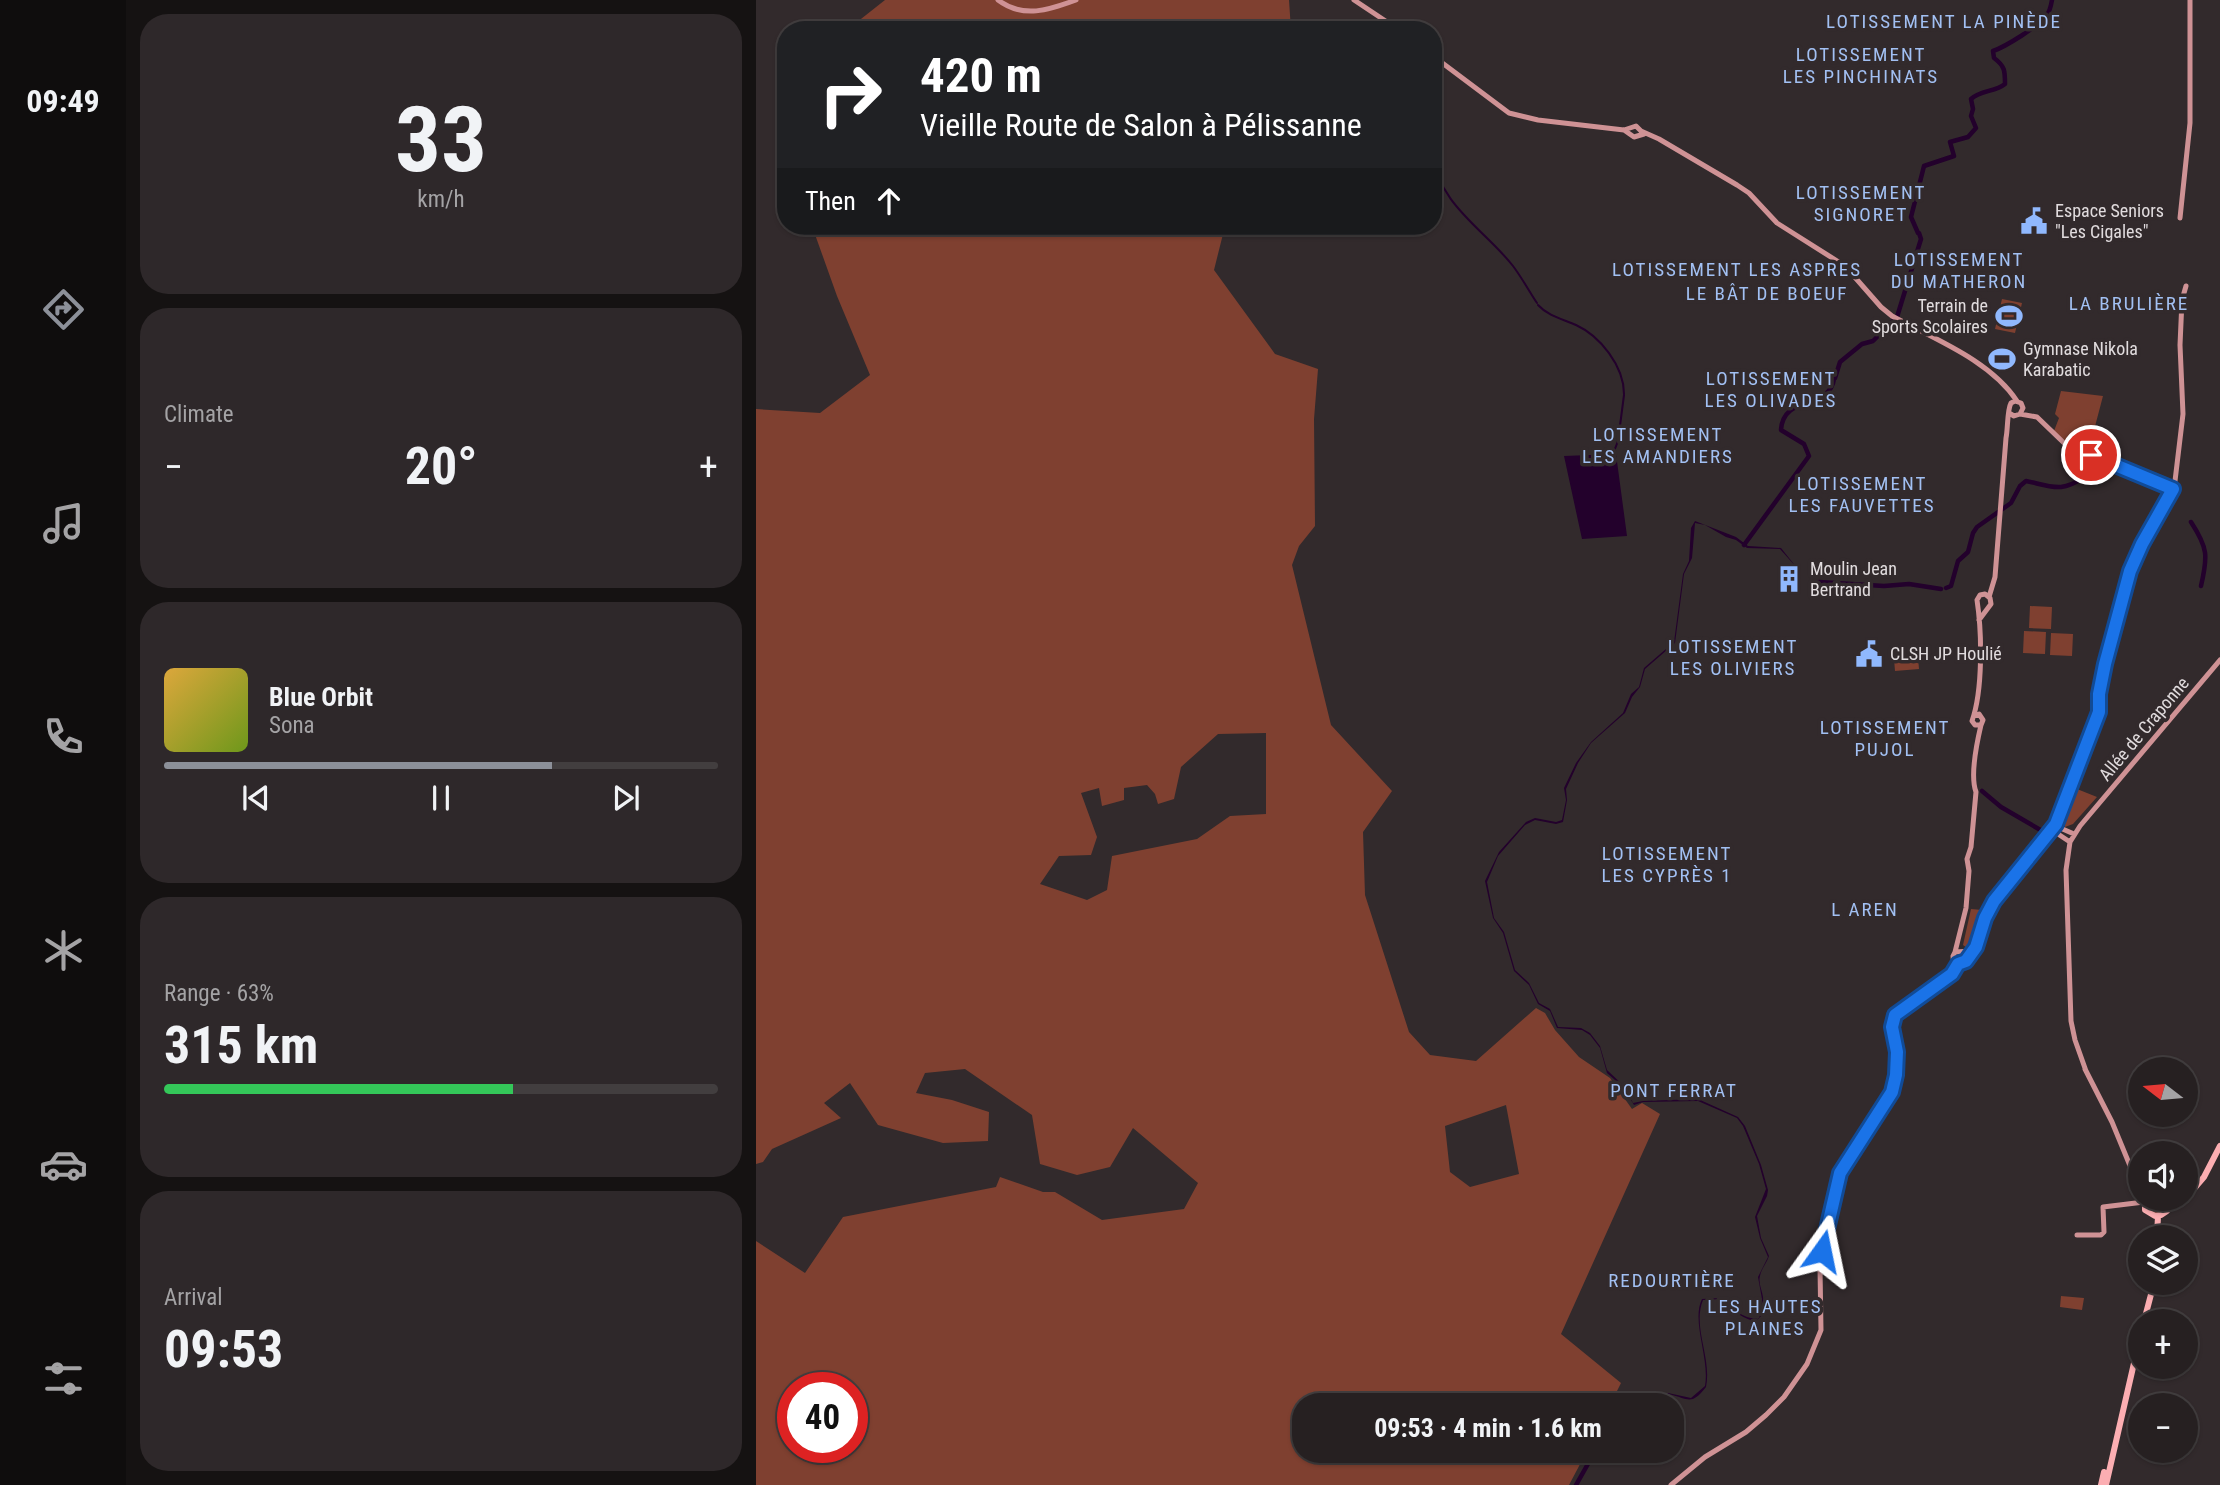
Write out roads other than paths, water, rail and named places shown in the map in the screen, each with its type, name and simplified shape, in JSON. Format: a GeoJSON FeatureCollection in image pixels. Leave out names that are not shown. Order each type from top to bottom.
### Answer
{"type":"FeatureCollection","features":[{"type":"Feature","properties":{"kind":"main road"},"geometry":{"type":"LineString","coordinates":[[2198,1184],[2220,1146]]}},
{"type":"Feature","properties":{"kind":"main road"},"geometry":{"type":"LineString","coordinates":[[2147,1211],[2155,1216],[2165,1211]]}},
{"type":"Feature","properties":{"kind":"main road"},"geometry":{"type":"LineString","coordinates":[[2155,1216],[2156,1225]]}},
{"type":"Feature","properties":{"kind":"main road"},"geometry":{"type":"LineString","coordinates":[[2103,1485],[2130,1379]]}},
{"type":"Feature","properties":{"kind":"street"},"geometry":{"type":"LineString","coordinates":[[998,0],[1016,9],[1040,12],[1076,0]]}},
{"type":"Feature","properties":{"kind":"street"},"geometry":{"type":"LineString","coordinates":[[1353,0],[1385,21]]}},
{"type":"Feature","properties":{"kind":"street"},"geometry":{"type":"LineString","coordinates":[[2181,227],[2178,198],[2185,170],[2190,123],[2190,0]]}},
{"type":"Feature","properties":{"kind":"street"},"geometry":{"type":"LineString","coordinates":[[1442,63],[1509,113],[1538,120],[1631,131],[1634,137],[1640,133],[1647,134],[1737,184],[1777,223],[1845,266],[1892,316],[1987,368],[2004,383],[2017,413],[2008,427],[1995,577],[1987,596]]}},
{"type":"Feature","properties":{"kind":"street"},"geometry":{"type":"LineString","coordinates":[[2180,218],[2181,190]]}},
{"type":"Feature","properties":{"kind":"street"},"geometry":{"type":"LineString","coordinates":[[1957,963],[1953,956],[1961,951],[1973,951],[1989,909],[2053,828],[2100,706],[2099,694],[2105,664],[2124,592],[2136,557],[2173,489],[2183,414],[2180,345],[2182,300],[2186,286]]}},
{"type":"Feature","properties":{"kind":"street"},"geometry":{"type":"LineString","coordinates":[[2014,402],[2008,409],[2037,417],[2064,443],[2173,489]]}},
{"type":"Feature","properties":{"kind":"street"},"geometry":{"type":"LineString","coordinates":[[1978,726],[1972,721],[1976,715],[1981,645],[1977,598],[1987,596]]}},
{"type":"Feature","properties":{"kind":"street"},"geometry":{"type":"LineString","coordinates":[[1979,620],[1991,604],[1987,596]]}},
{"type":"Feature","properties":{"kind":"street"},"geometry":{"type":"LineString","coordinates":[[1978,605],[1987,608]]}},
{"type":"Feature","properties":{"kind":"street","name":"Allée de Craponne"},"geometry":{"type":"LineString","coordinates":[[2128,1160],[2112,1122],[2079,1060],[2071,1037],[2068,1013],[2067,851],[2074,834],[2220,660]]}},
{"type":"Feature","properties":{"kind":"street"},"geometry":{"type":"LineString","coordinates":[[1957,963],[1964,963],[1961,951],[1969,872],[1967,859],[1971,847],[1978,726],[1983,720],[1976,715]]}},
{"type":"Feature","properties":{"kind":"street"},"geometry":{"type":"LineString","coordinates":[[2053,828],[2058,827],[2074,834]]}},
{"type":"Feature","properties":{"kind":"street"},"geometry":{"type":"LineString","coordinates":[[2053,828],[2070,842]]}},
{"type":"Feature","properties":{"kind":"street"},"geometry":{"type":"LineString","coordinates":[[1671,1485],[1766,1415],[1784,1396],[1807,1364],[1821,1330],[1820,1268],[1835,1188],[1848,1159],[1892,1092],[1897,1052],[1892,1021],[1902,1007],[1931,990],[1953,971],[1957,963]]}},
{"type":"Feature","properties":{"kind":"street"},"geometry":{"type":"LineString","coordinates":[[2077,1236],[2098,1236],[2104,1232],[2103,1207],[2128,1203]]}},
{"type":"Feature","properties":{"kind":"waterway"},"geometry":{"type":"LineString","coordinates":[[1922,174],[1924,166],[1954,156],[1950,142],[1968,137],[1976,128],[1971,116],[1971,99],[2005,84],[2004,69],[1994,58],[1993,51],[2021,36],[2042,20],[2048,13],[2052,0]]}},
{"type":"Feature","properties":{"kind":"waterway"},"geometry":{"type":"LineString","coordinates":[[1918,233],[1911,217],[1922,174]]}},
{"type":"Feature","properties":{"kind":"waterway"},"geometry":{"type":"LineString","coordinates":[[1442,185],[1464,215],[1513,266],[1537,303]]}},
{"type":"Feature","properties":{"kind":"waterway"},"geometry":{"type":"LineString","coordinates":[[1897,317],[1921,239],[1919,233]]}},
{"type":"Feature","properties":{"kind":"waterway"},"geometry":{"type":"LineString","coordinates":[[1538,305],[1551,315],[1585,330],[1602,344],[1620,373],[1624,394]]}},
{"type":"Feature","properties":{"kind":"waterway"},"geometry":{"type":"LineString","coordinates":[[1835,378],[1840,362],[1862,344],[1873,341],[1894,320]]}},
{"type":"Feature","properties":{"kind":"waterway"},"geometry":{"type":"LineString","coordinates":[[1744,545],[1809,456],[1804,444],[1781,430],[1784,419],[1798,406],[1824,395],[1831,388],[1834,379]]}},
{"type":"Feature","properties":{"kind":"waterway"},"geometry":{"type":"LineString","coordinates":[[1613,454],[1618,441],[1624,395]]}},
{"type":"Feature","properties":{"kind":"waterway"},"geometry":{"type":"LineString","coordinates":[[1946,588],[1951,586],[1958,561],[1968,552],[1977,527],[2011,503],[2020,486],[2026,481],[2061,487],[2099,471],[2115,470]]}},
{"type":"Feature","properties":{"kind":"waterway"},"geometry":{"type":"LineString","coordinates":[[2120,471],[2165,488]]}},
{"type":"Feature","properties":{"kind":"waterway"},"geometry":{"type":"LineString","coordinates":[[2191,522],[2205,552],[2201,586]]}},
{"type":"Feature","properties":{"kind":"waterway"},"geometry":{"type":"LineString","coordinates":[[1819,582],[1884,586],[1909,584],[1941,589]]}},
{"type":"Feature","properties":{"kind":"waterway"},"geometry":{"type":"LineString","coordinates":[[1982,791],[2001,807],[2044,832]]}},
{"type":"Feature","properties":{"kind":"waterway"},"geometry":{"type":"LineString","coordinates":[[1576,1485],[1588,1463]]}},
{"type":"Feature","properties":{"kind":"place","name":"Espace Seniors \"Les Cigales\""},"geometry":{"type":"Point","coordinates":[2034,221]}},
{"type":"Feature","properties":{"kind":"place","name":"Terrain de Sports Scolaires"},"geometry":{"type":"Point","coordinates":[2009,316]}},
{"type":"Feature","properties":{"kind":"place","name":"Gymnase Nikola Karabatic"},"geometry":{"type":"Point","coordinates":[2002,359]}},
{"type":"Feature","properties":{"kind":"place","name":"Moulin Jean Bertrand"},"geometry":{"type":"Point","coordinates":[1789,579]}},
{"type":"Feature","properties":{"kind":"place","name":"CLSH JP Houlié"},"geometry":{"type":"Point","coordinates":[1869,654]}},
{"type":"Feature","properties":{"kind":"district","name":"LOTISSEMENT LA PINÈDE"},"geometry":{"type":"Point","coordinates":[1944,21]}},
{"type":"Feature","properties":{"kind":"district","name":"LOTISSEMENT LES PINCHINATS"},"geometry":{"type":"Point","coordinates":[1861,65]}},
{"type":"Feature","properties":{"kind":"district","name":"LOTISSEMENT SIGNORET"},"geometry":{"type":"Point","coordinates":[1861,203]}},
{"type":"Feature","properties":{"kind":"district","name":"LOTISSEMENT LES ASPRES"},"geometry":{"type":"Point","coordinates":[1737,269]}},
{"type":"Feature","properties":{"kind":"district","name":"LOTISSEMENT DU MATHERON"},"geometry":{"type":"Point","coordinates":[1959,270]}},
{"type":"Feature","properties":{"kind":"district","name":"LE BÂT DE BOEUF"},"geometry":{"type":"Point","coordinates":[1767,293]}},
{"type":"Feature","properties":{"kind":"district","name":"LA BRULIÈRE"},"geometry":{"type":"Point","coordinates":[2129,303]}},
{"type":"Feature","properties":{"kind":"district","name":"LOTISSEMENT LES OLIVADES"},"geometry":{"type":"Point","coordinates":[1771,389]}},
{"type":"Feature","properties":{"kind":"district","name":"LOTISSEMENT LES AMANDIERS"},"geometry":{"type":"Point","coordinates":[1658,445]}},
{"type":"Feature","properties":{"kind":"district","name":"LOTISSEMENT LES FAUVETTES"},"geometry":{"type":"Point","coordinates":[1862,494]}},
{"type":"Feature","properties":{"kind":"district","name":"LOTISSEMENT LES OLIVIERS"},"geometry":{"type":"Point","coordinates":[1733,657]}},
{"type":"Feature","properties":{"kind":"district","name":"LOTISSEMENT PUJOL"},"geometry":{"type":"Point","coordinates":[1885,738]}},
{"type":"Feature","properties":{"kind":"district","name":"LOTISSEMENT LES CYPRÈS 1"},"geometry":{"type":"Point","coordinates":[1667,864]}},
{"type":"Feature","properties":{"kind":"district","name":"L AREN"},"geometry":{"type":"Point","coordinates":[1865,909]}},
{"type":"Feature","properties":{"kind":"district","name":"PONT FERRAT"},"geometry":{"type":"Point","coordinates":[1674,1090]}},
{"type":"Feature","properties":{"kind":"district","name":"REDOURTIÈRE"},"geometry":{"type":"Point","coordinates":[1672,1280]}},
{"type":"Feature","properties":{"kind":"district","name":"LES HAUTES PLAINES"},"geometry":{"type":"Point","coordinates":[1765,1317]}}]}
